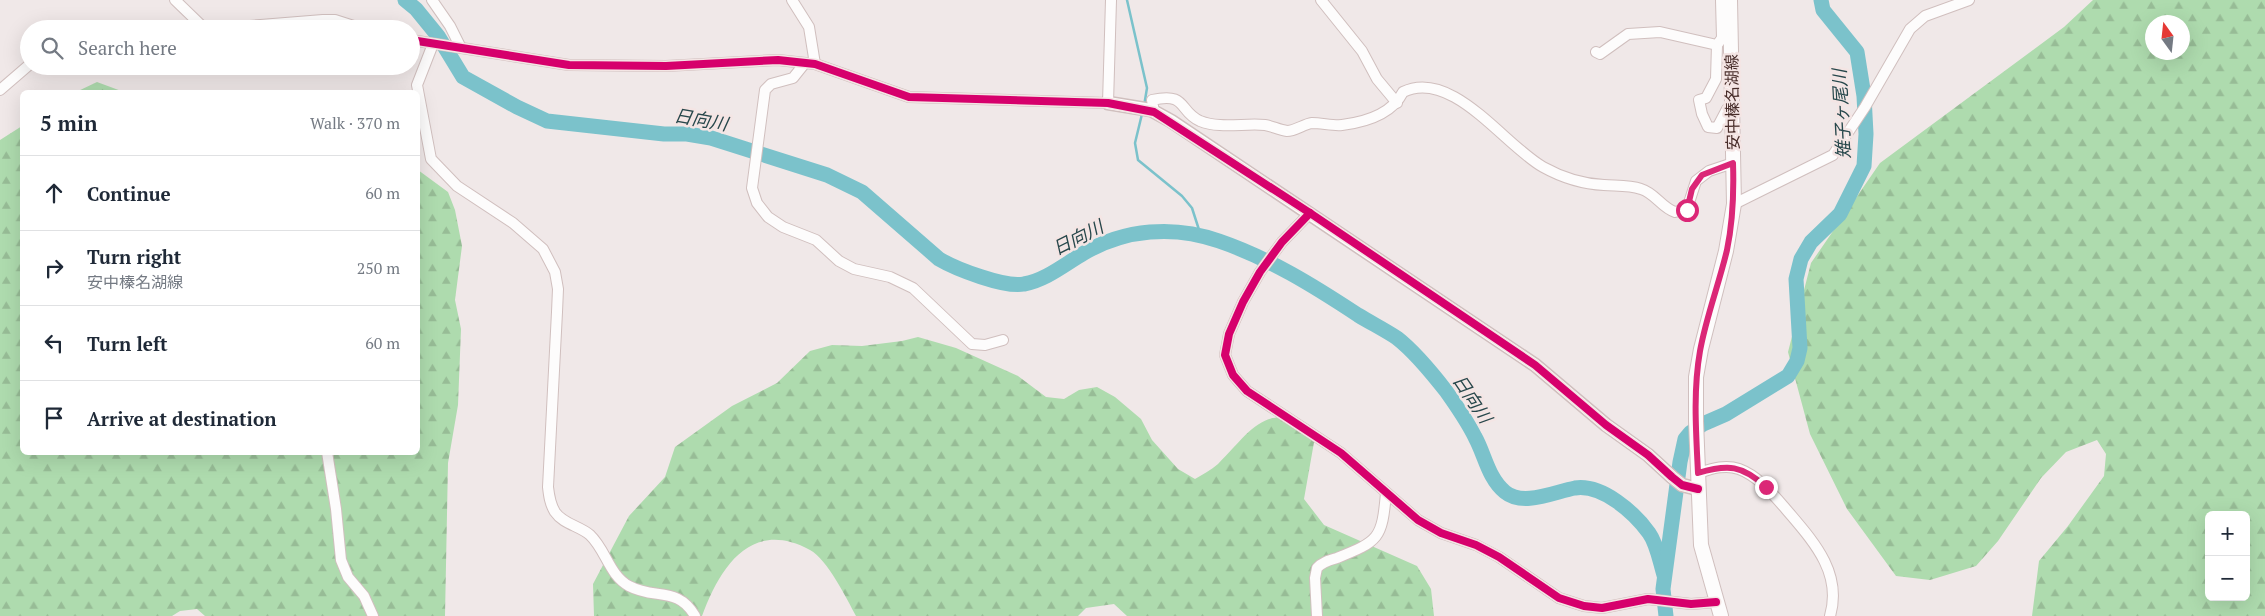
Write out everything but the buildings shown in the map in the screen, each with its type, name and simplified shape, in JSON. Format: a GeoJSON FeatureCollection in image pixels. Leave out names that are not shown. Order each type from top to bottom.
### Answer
{"type":"FeatureCollection","features":[{"type":"Feature","properties":{"kind":"main road","name":"安中榛名湖線"},"geometry":{"type":"LineString","coordinates":[[1721,616],[1701,545],[1696,437],[1696,377],[1700,349],[1726,251],[1734,204],[1730,0]]}},
{"type":"Feature","properties":{"kind":"street"},"geometry":{"type":"LineString","coordinates":[[175,0],[196,20]]}},
{"type":"Feature","properties":{"kind":"street"},"geometry":{"type":"LineString","coordinates":[[432,0],[450,26],[457,47]]}},
{"type":"Feature","properties":{"kind":"street"},"geometry":{"type":"LineString","coordinates":[[792,0],[809,27],[810,64]]}},
{"type":"Feature","properties":{"kind":"street"},"geometry":{"type":"LineString","coordinates":[[1108,104],[1111,0]]}},
{"type":"Feature","properties":{"kind":"street"},"geometry":{"type":"LineString","coordinates":[[1321,0],[1362,51],[1377,79],[1397,103]]}},
{"type":"Feature","properties":{"kind":"street"},"geometry":{"type":"LineString","coordinates":[[1721,0],[1722,38],[1717,45],[1716,79],[1706,98],[1699,100],[1702,114],[1708,127],[1717,128],[1727,109],[1732,108]]}},
{"type":"Feature","properties":{"kind":"street"},"geometry":{"type":"LineString","coordinates":[[1734,204],[1833,155],[1865,107],[1905,37],[1917,22],[1936,12],[1969,0]]}},
{"type":"Feature","properties":{"kind":"street"},"geometry":{"type":"LineString","coordinates":[[1596,52],[1600,54],[1628,34],[1660,32],[1717,45]]}},
{"type":"Feature","properties":{"kind":"street"},"geometry":{"type":"LineString","coordinates":[[420,42],[569,65],[666,66],[761,60],[810,64],[909,97],[1108,104],[1148,110],[1310,213],[1535,365],[1606,425],[1648,455],[1677,481],[1698,489]]}},
{"type":"Feature","properties":{"kind":"street"},"geometry":{"type":"LineString","coordinates":[[418,90],[417,85],[435,44]]}},
{"type":"Feature","properties":{"kind":"street"},"geometry":{"type":"LineString","coordinates":[[810,64],[793,78],[771,84],[765,90],[752,181],[757,203],[773,221],[816,240],[854,269],[899,280],[913,288],[972,344],[985,346],[1003,340]]}},
{"type":"Feature","properties":{"kind":"street"},"geometry":{"type":"LineString","coordinates":[[0,90],[20,73]]}},
{"type":"Feature","properties":{"kind":"street"},"geometry":{"type":"LineString","coordinates":[[1148,110],[1152,100],[1166,97],[1174,98],[1199,120],[1215,124],[1266,125],[1288,131],[1310,123],[1342,125],[1369,118],[1389,110],[1397,103],[1403,92],[1422,86],[1437,89],[1470,108],[1542,167],[1580,182],[1641,189],[1675,212],[1687,210],[1692,189],[1702,175],[1733,163]]}},
{"type":"Feature","properties":{"kind":"street"},"geometry":{"type":"LineString","coordinates":[[420,101],[431,159],[457,186],[513,223],[536,241],[551,262],[555,272],[558,289],[548,487],[551,504],[561,518],[591,536],[618,578],[644,592],[682,599],[689,605],[695,616]]}},
{"type":"Feature","properties":{"kind":"street"},"geometry":{"type":"LineString","coordinates":[[1310,213],[1282,242],[1260,272],[1228,334],[1225,349],[1230,370],[1240,384],[1258,401],[1314,434],[1360,468],[1386,493],[1427,526],[1500,557],[1559,598],[1584,606],[1602,608],[1648,600],[1716,602]]}},
{"type":"Feature","properties":{"kind":"street"},"geometry":{"type":"LineString","coordinates":[[327,455],[336,509],[341,560],[348,577],[364,596],[373,616]]}},
{"type":"Feature","properties":{"kind":"street"},"geometry":{"type":"LineString","coordinates":[[1698,473],[1724,467],[1738,468],[1758,480],[1777,498],[1808,534],[1823,560],[1832,586],[1830,616]]}},
{"type":"Feature","properties":{"kind":"street"},"geometry":{"type":"LineString","coordinates":[[1317,616],[1316,568],[1367,545],[1378,536],[1385,518],[1386,493]]}},
{"type":"Feature","properties":{"kind":"green space"},"geometry":{"type":"Polygon","coordinates":[[[2093,0],[2265,0],[2265,616],[2032,616],[2039,561],[2068,526],[2104,476],[2106,454],[2097,440],[2066,452],[2041,478],[1998,541],[1976,566],[1930,580],[1896,576],[1847,509],[1810,434],[1788,352],[1811,263],[1880,163],[2064,27],[2093,0]]]}},
{"type":"Feature","properties":{"kind":"green space"},"geometry":{"type":"Polygon","coordinates":[[[97,82],[119,90],[80,90],[97,82]]]}},
{"type":"Feature","properties":{"kind":"green space"},"geometry":{"type":"Polygon","coordinates":[[[20,127],[20,455],[420,455],[420,171],[448,192],[455,210],[462,246],[455,300],[461,329],[458,405],[448,463],[445,616],[205,616],[197,609],[180,611],[172,616],[0,616],[0,140],[20,127]]]}},
{"type":"Feature","properties":{"kind":"green space"},"geometry":{"type":"Polygon","coordinates":[[[918,337],[956,348],[1018,376],[1046,397],[1064,399],[1079,390],[1097,387],[1115,397],[1141,419],[1152,440],[1178,469],[1195,479],[1218,464],[1251,430],[1272,418],[1285,418],[1299,422],[1316,431],[1304,499],[1324,525],[1417,566],[1431,589],[1434,616],[1127,616],[1114,604],[1086,608],[1078,616],[856,616],[830,570],[816,555],[810,550],[789,542],[771,540],[755,544],[741,553],[729,565],[709,598],[702,616],[594,616],[593,584],[629,516],[665,477],[675,447],[732,406],[777,383],[810,351],[832,345],[862,346],[918,337]]]}},
{"type":"Feature","properties":{"kind":"waterway","name":"日向川"},"geometry":{"type":"LineString","coordinates":[[405,0],[416,9],[438,36],[463,77],[517,107],[547,121],[664,134],[687,134],[711,138],[827,175],[862,192],[939,259],[981,277],[1005,283],[1024,284],[1032,282],[1100,245],[1133,234],[1150,232],[1167,231],[1202,236],[1256,256],[1308,283],[1397,338],[1410,350],[1435,377],[1457,407],[1475,437],[1491,473],[1505,492],[1512,496],[1530,498],[1575,488],[1585,488],[1596,490],[1606,495],[1626,508],[1652,537],[1664,575]]}},
{"type":"Feature","properties":{"kind":"waterway"},"geometry":{"type":"LineString","coordinates":[[1127,0],[1147,88],[1144,106]]}},
{"type":"Feature","properties":{"kind":"waterway","name":"雉子ヶ尾川"},"geometry":{"type":"LineString","coordinates":[[1666,616],[1663,589],[1680,462],[1685,439],[1703,424],[1726,414],[1788,376],[1797,361],[1800,348],[1796,279],[1801,259],[1811,242],[1840,214],[1864,166],[1866,134],[1864,96],[1857,52],[1823,10],[1821,0]]}},
{"type":"Feature","properties":{"kind":"waterway"},"geometry":{"type":"LineString","coordinates":[[1142,114],[1135,143],[1138,160],[1182,196],[1192,208],[1201,236]]}},
{"type":"Feature","properties":{"kind":"cycle path"},"geometry":{"type":"LineString","coordinates":[[420,41],[569,65],[666,66],[778,60],[815,64],[909,97],[1108,103],[1154,112],[1310,213],[1535,365],[1606,425],[1648,455],[1682,485],[1698,489]]}},
{"type":"Feature","properties":{"kind":"cycle path"},"geometry":{"type":"LineString","coordinates":[[1310,213],[1282,242],[1260,272],[1243,302],[1229,334],[1225,355],[1233,375],[1247,391],[1341,453],[1418,520],[1441,533],[1476,545],[1499,557],[1559,598],[1584,606],[1602,608],[1648,599],[1691,604],[1716,602]]}},
{"type":"Feature","properties":{"kind":"route"},"geometry":{"type":"LineString","coordinates":[[1687,210],[1696,181],[1709,171],[1733,163],[1734,204],[1732,221],[1700,349],[1696,377],[1698,473],[1724,467],[1738,468],[1750,474],[1766,487]]}}]}
